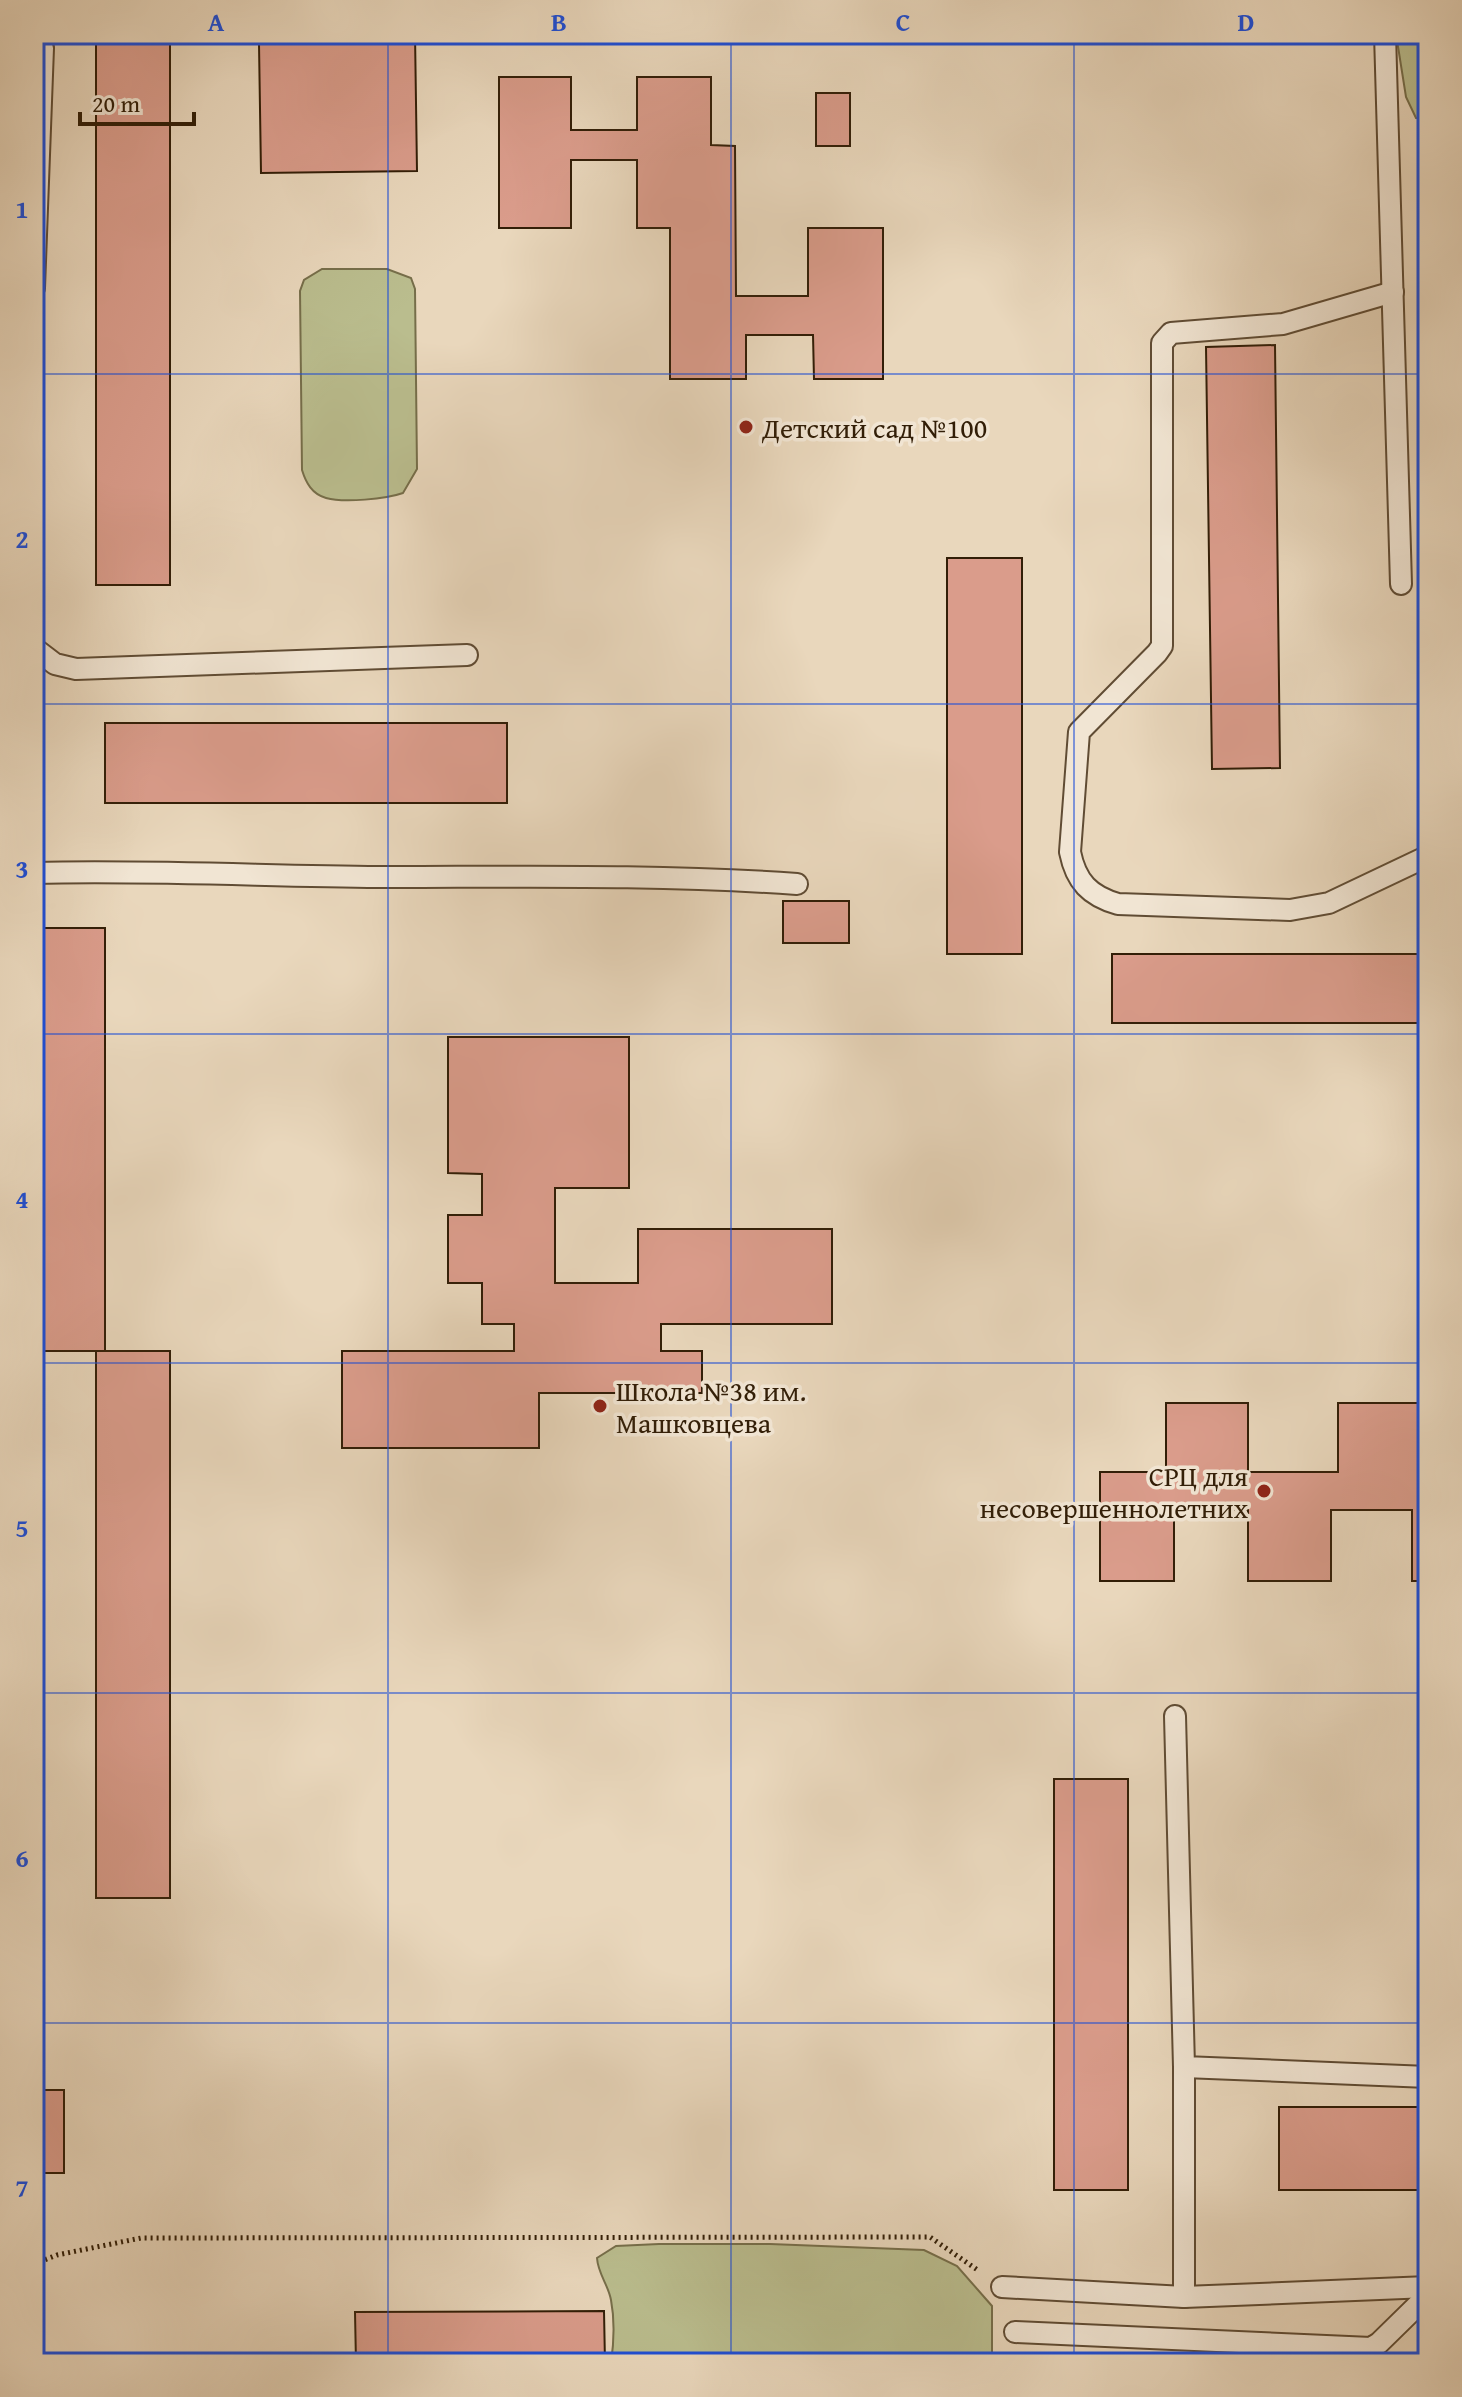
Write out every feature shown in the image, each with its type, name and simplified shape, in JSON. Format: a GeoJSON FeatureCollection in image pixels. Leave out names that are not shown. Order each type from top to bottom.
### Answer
{"type":"FeatureCollection","features":[{"type":"Feature","properties":{"kind":"lane"},"geometry":{"type":"LineString","coordinates":[[1385,34],[1401,584]]}},
{"type":"Feature","properties":{"kind":"lane"},"geometry":{"type":"LineString","coordinates":[[34,288],[40,43]]}},
{"type":"Feature","properties":{"kind":"lane"},"geometry":{"type":"LineString","coordinates":[[1393,292],[1283,324],[1171,333],[1162,343],[1162,646],[1079,732],[1070,852],[1074,871],[1084,887],[1100,899],[1118,904],[1290,910],[1329,903],[1428,856]]}},
{"type":"Feature","properties":{"kind":"lane"},"geometry":{"type":"LineString","coordinates":[[34,648],[55,664],[76,669],[467,655]]}},
{"type":"Feature","properties":{"kind":"lane"},"geometry":{"type":"LineString","coordinates":[[34,873],[725,879],[797,884]]}},
{"type":"Feature","properties":{"kind":"lane"},"geometry":{"type":"LineString","coordinates":[[1175,1716],[1184,2067],[1184,2297]]}},
{"type":"Feature","properties":{"kind":"lane"},"geometry":{"type":"LineString","coordinates":[[1184,2067],[1428,2077]]}},
{"type":"Feature","properties":{"kind":"lane"},"geometry":{"type":"LineString","coordinates":[[1002,2287],[1184,2297],[1428,2287]]}},
{"type":"Feature","properties":{"kind":"lane"},"geometry":{"type":"LineString","coordinates":[[1015,2332],[1371,2348],[1428,2295]]}},
{"type":"Feature","properties":{"kind":"path"},"geometry":{"type":"LineString","coordinates":[[34,2264],[57,2255],[141,2238],[930,2237],[1002,2287]]}},
{"type":"Feature","properties":{"kind":"green space"},"geometry":{"type":"Polygon","coordinates":[[[1396,34],[1428,34],[1428,119],[1416,118],[1406,97],[1396,34]]]}},
{"type":"Feature","properties":{"kind":"green space"},"geometry":{"type":"Polygon","coordinates":[[[322,269],[387,269],[411,278],[415,289],[417,469],[403,493],[365,500],[326,498],[310,487],[302,470],[300,291],[304,280],[322,269]]]}},
{"type":"Feature","properties":{"kind":"green space"},"geometry":{"type":"Polygon","coordinates":[[[770,2244],[924,2250],[957,2266],[992,2306],[992,2363],[611,2363],[614,2332],[612,2308],[597,2258],[616,2246],[770,2244]]]}},
{"type":"Feature","properties":{"kind":"building"},"geometry":{"type":"Polygon","coordinates":[[[96,34],[170,34],[170,585],[96,585],[96,34]]]}},
{"type":"Feature","properties":{"kind":"building"},"geometry":{"type":"Polygon","coordinates":[[[281,34],[415,34],[417,171],[261,173],[259,44],[281,44],[281,34]]]}},
{"type":"Feature","properties":{"kind":"building"},"geometry":{"type":"Polygon","coordinates":[[[499,77],[571,77],[571,130],[637,130],[637,77],[711,77],[711,145],[735,146],[736,296],[808,296],[808,228],[883,228],[883,379],[814,379],[813,335],[746,335],[746,379],[670,379],[670,228],[637,228],[637,160],[571,160],[571,228],[499,228],[499,77]]]}},
{"type":"Feature","properties":{"kind":"building"},"geometry":{"type":"Polygon","coordinates":[[[816,93],[850,93],[850,146],[816,146],[816,93]]]}},
{"type":"Feature","properties":{"kind":"building"},"geometry":{"type":"Polygon","coordinates":[[[1275,345],[1280,768],[1212,769],[1206,347],[1275,345]]]}},
{"type":"Feature","properties":{"kind":"building"},"geometry":{"type":"Polygon","coordinates":[[[947,558],[1022,558],[1022,954],[947,954],[947,558]]]}},
{"type":"Feature","properties":{"kind":"building"},"geometry":{"type":"Polygon","coordinates":[[[105,723],[507,723],[507,803],[105,803],[105,723]]]}},
{"type":"Feature","properties":{"kind":"building"},"geometry":{"type":"Polygon","coordinates":[[[783,901],[849,901],[849,943],[783,943],[783,901]]]}},
{"type":"Feature","properties":{"kind":"building"},"geometry":{"type":"Polygon","coordinates":[[[34,928],[105,928],[105,1351],[34,1351],[34,928]]]}},
{"type":"Feature","properties":{"kind":"building"},"geometry":{"type":"Polygon","coordinates":[[[1112,954],[1428,954],[1428,1023],[1112,1023],[1112,954]]]}},
{"type":"Feature","properties":{"kind":"building"},"geometry":{"type":"Polygon","coordinates":[[[448,1037],[629,1037],[629,1188],[555,1188],[555,1283],[638,1283],[638,1229],[832,1229],[832,1324],[661,1324],[661,1351],[702,1351],[702,1393],[539,1393],[539,1448],[342,1448],[342,1351],[514,1351],[514,1324],[482,1324],[482,1283],[448,1283],[448,1215],[482,1215],[482,1174],[448,1173],[448,1037]]]}},
{"type":"Feature","properties":{"kind":"building"},"geometry":{"type":"Polygon","coordinates":[[[96,1351],[170,1351],[170,1898],[96,1898],[96,1351]]]}},
{"type":"Feature","properties":{"kind":"building","name":"СРЦ для несовершеннолетних"},"geometry":{"type":"Polygon","coordinates":[[[1166,1403],[1248,1403],[1248,1472],[1338,1472],[1338,1403],[1421,1403],[1421,1472],[1428,1472],[1428,1581],[1412,1581],[1412,1510],[1331,1510],[1331,1581],[1248,1581],[1248,1510],[1174,1510],[1174,1581],[1100,1581],[1100,1472],[1166,1472],[1166,1403]]]}},
{"type":"Feature","properties":{"kind":"building"},"geometry":{"type":"Polygon","coordinates":[[[1054,1779],[1128,1779],[1128,2190],[1054,2190],[1054,1779]]]}},
{"type":"Feature","properties":{"kind":"building"},"geometry":{"type":"Polygon","coordinates":[[[34,2090],[64,2090],[64,2173],[34,2173],[34,2090]]]}},
{"type":"Feature","properties":{"kind":"building"},"geometry":{"type":"Polygon","coordinates":[[[1279,2107],[1428,2107],[1428,2190],[1279,2190],[1279,2107]]]}},
{"type":"Feature","properties":{"kind":"building"},"geometry":{"type":"Polygon","coordinates":[[[604,2311],[605,2363],[356,2363],[355,2312],[604,2311]]]}},
{"type":"Feature","properties":{"kind":"building"},"geometry":{"type":"Polygon","coordinates":[[[194,2355],[284,2355],[284,2363],[194,2363],[194,2355]]]}},
{"type":"Feature","properties":{"kind":"place","name":"Детский сад №100"},"geometry":{"type":"Point","coordinates":[746,427]}},
{"type":"Feature","properties":{"kind":"place","name":"Школа №38 им. Машковцева"},"geometry":{"type":"Point","coordinates":[600,1406]}},
{"type":"Feature","properties":{"kind":"place","name":"СРЦ для несовершеннолетних"},"geometry":{"type":"Point","coordinates":[1264,1491]}}]}
